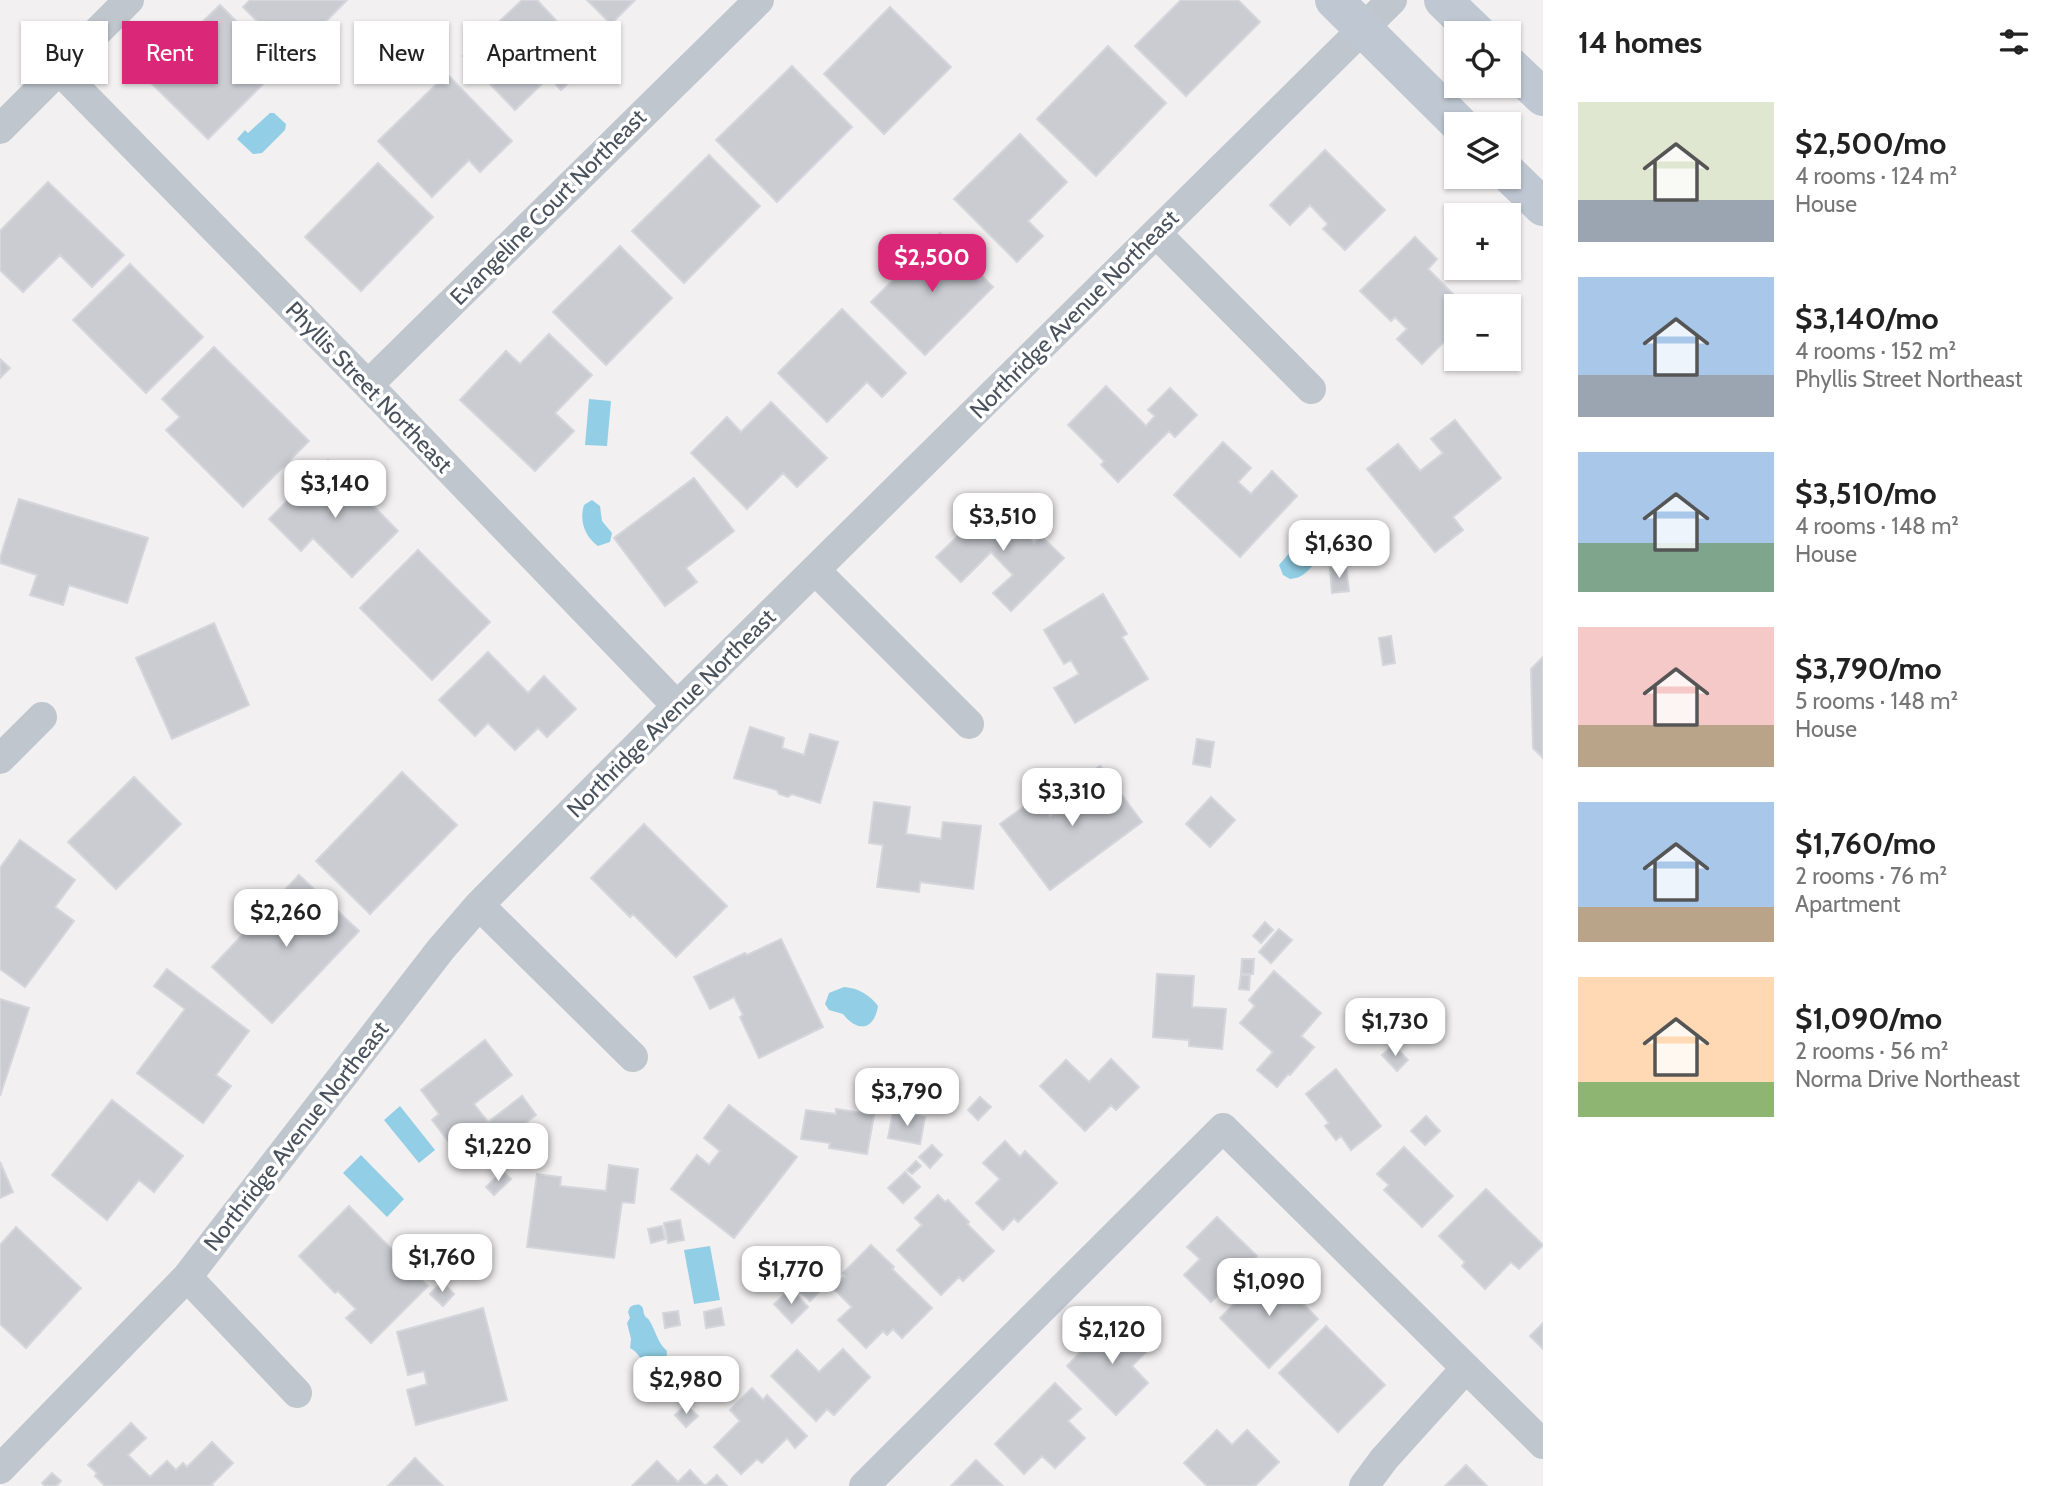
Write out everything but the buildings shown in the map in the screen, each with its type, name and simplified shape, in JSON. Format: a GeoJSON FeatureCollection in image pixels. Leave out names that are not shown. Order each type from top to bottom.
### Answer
{"type":"FeatureCollection","features":[{"type":"Feature","properties":{"kind":"main road"},"geometry":{"type":"LineString","coordinates":[[1334,0],[1447,112]]}},
{"type":"Feature","properties":{"kind":"main road"},"geometry":{"type":"LineString","coordinates":[[1443,0],[1465,21]]}},
{"type":"Feature","properties":{"kind":"main road"},"geometry":{"type":"LineString","coordinates":[[1521,76],[1543,97]]}},
{"type":"Feature","properties":{"kind":"main road"},"geometry":{"type":"LineString","coordinates":[[1521,186],[1543,207]]}},
{"type":"Feature","properties":{"kind":"street"},"geometry":{"type":"LineString","coordinates":[[108,21],[129,0]]}},
{"type":"Feature","properties":{"kind":"street","name":"Evangeline Court Northeast"},"geometry":{"type":"LineString","coordinates":[[368,385],[759,0]]}},
{"type":"Feature","properties":{"kind":"street","name":"Northridge Avenue Northeast"},"geometry":{"type":"LineString","coordinates":[[1,1466],[187,1277],[432,960],[479,905],[1392,0]]}},
{"type":"Feature","properties":{"kind":"street"},"geometry":{"type":"LineString","coordinates":[[0,129],[46,84]]}},
{"type":"Feature","properties":{"kind":"street","name":"Phyllis Street Northeast"},"geometry":{"type":"LineString","coordinates":[[72,84],[368,385],[677,706]]}},
{"type":"Feature","properties":{"kind":"street"},"geometry":{"type":"LineString","coordinates":[[1156,233],[1311,389]]}},
{"type":"Feature","properties":{"kind":"street"},"geometry":{"type":"LineString","coordinates":[[815,570],[969,724]]}},
{"type":"Feature","properties":{"kind":"street"},"geometry":{"type":"LineString","coordinates":[[0,759],[42,717]]}},
{"type":"Feature","properties":{"kind":"street"},"geometry":{"type":"LineString","coordinates":[[479,905],[633,1057]]}},
{"type":"Feature","properties":{"kind":"street"},"geometry":{"type":"LineString","coordinates":[[864,1486],[1223,1128],[1543,1444]]}},
{"type":"Feature","properties":{"kind":"street"},"geometry":{"type":"LineString","coordinates":[[187,1277],[297,1393]]}},
{"type":"Feature","properties":{"kind":"street"},"geometry":{"type":"LineString","coordinates":[[1364,1486],[1384,1459],[1466,1368]]}},
{"type":"Feature","properties":{"kind":"water"},"geometry":{"type":"Polygon","coordinates":[[[270,113],[274,113],[286,124],[285,130],[262,153],[253,154],[237,139],[245,130],[248,133],[270,113]]]}},
{"type":"Feature","properties":{"kind":"water"},"geometry":{"type":"Polygon","coordinates":[[[589,399],[611,401],[607,446],[585,445],[589,399]]]}},
{"type":"Feature","properties":{"kind":"water"},"geometry":{"type":"Polygon","coordinates":[[[592,500],[600,506],[602,521],[612,533],[610,542],[598,546],[590,538],[583,523],[584,505],[592,500]]]}},
{"type":"Feature","properties":{"kind":"water"},"geometry":{"type":"Polygon","coordinates":[[[1299,537],[1315,542],[1318,556],[1305,574],[1290,579],[1283,575],[1279,565],[1299,537]]]}},
{"type":"Feature","properties":{"kind":"water"},"geometry":{"type":"Polygon","coordinates":[[[844,987],[863,993],[878,1006],[869,1024],[859,1026],[843,1014],[829,1010],[825,1004],[829,993],[844,987]]]}},
{"type":"Feature","properties":{"kind":"water"},"geometry":{"type":"Polygon","coordinates":[[[400,1106],[435,1150],[419,1163],[384,1120],[400,1106]]]}},
{"type":"Feature","properties":{"kind":"water"},"geometry":{"type":"Polygon","coordinates":[[[361,1155],[404,1199],[387,1217],[343,1173],[361,1155]]]}},
{"type":"Feature","properties":{"kind":"water"},"geometry":{"type":"Polygon","coordinates":[[[710,1246],[720,1300],[694,1304],[684,1250],[710,1246]]]}},
{"type":"Feature","properties":{"kind":"water"},"geometry":{"type":"Polygon","coordinates":[[[634,1305],[642,1307],[667,1351],[666,1363],[659,1369],[647,1365],[630,1348],[628,1312],[634,1305]]]}}]}
